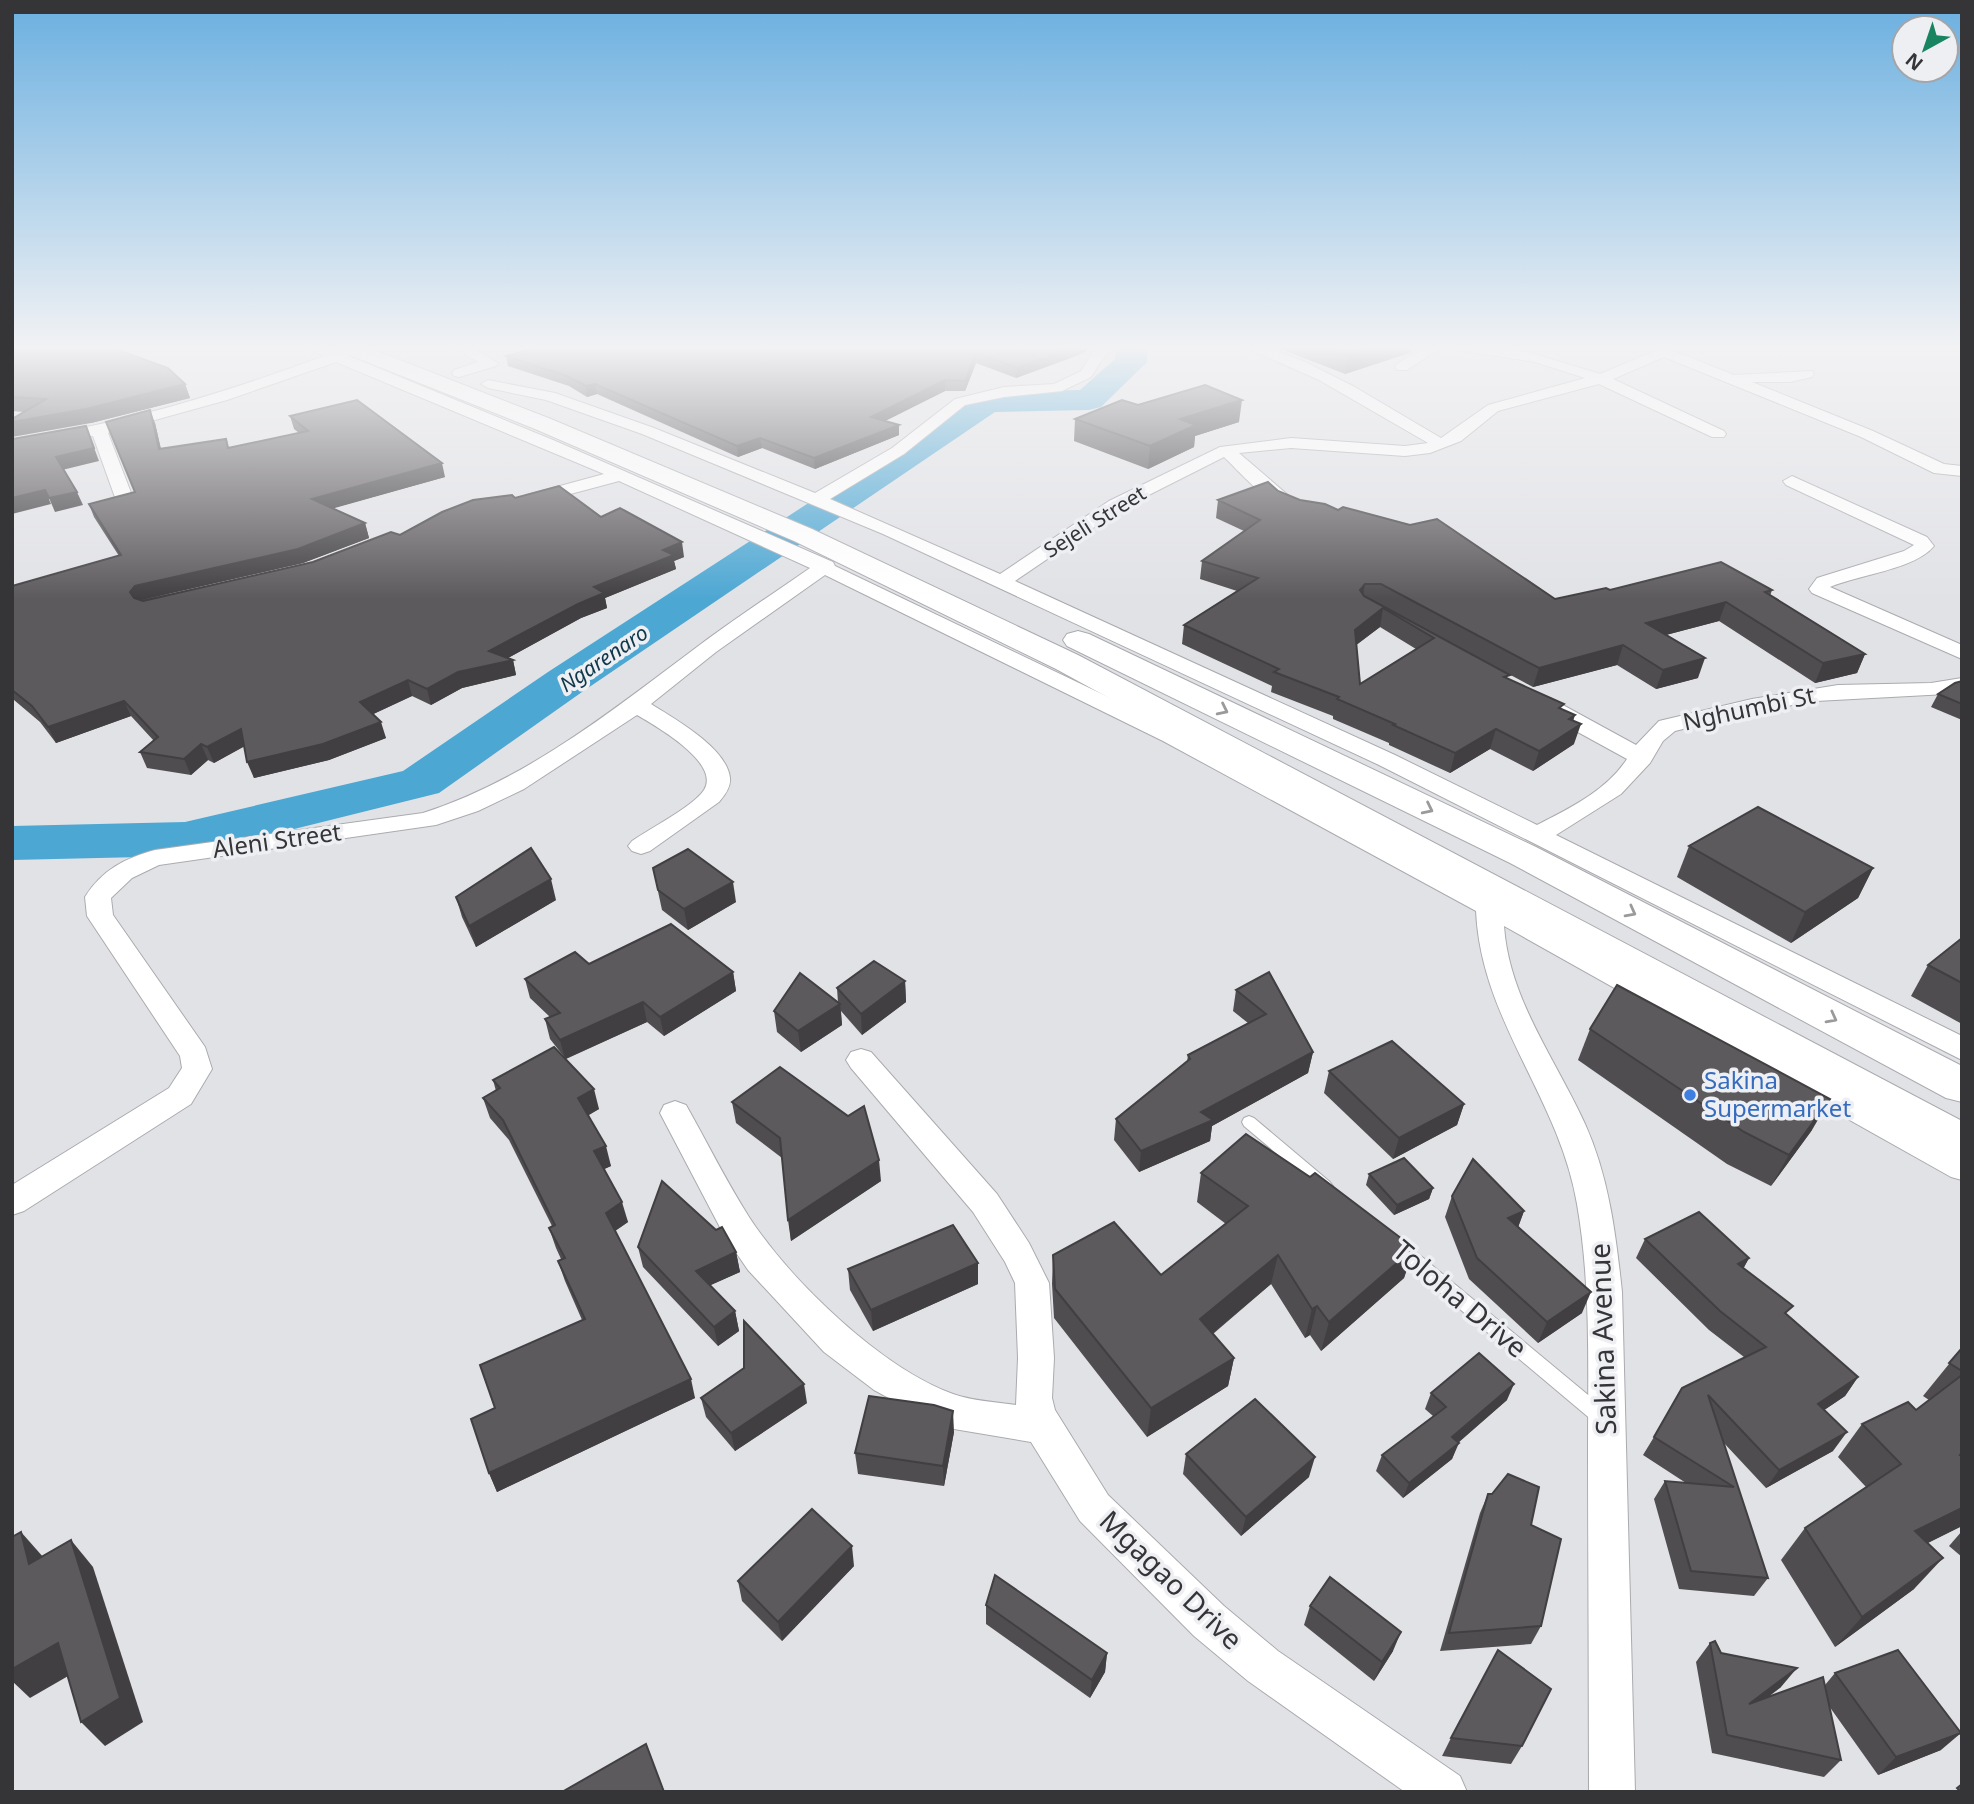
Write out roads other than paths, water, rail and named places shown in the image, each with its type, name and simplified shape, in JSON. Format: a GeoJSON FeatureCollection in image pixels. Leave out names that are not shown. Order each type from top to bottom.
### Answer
{"type":"FeatureCollection","features":[{"type":"Feature","properties":{"kind":"highway"},"geometry":{"type":"LineString","coordinates":[[556,430],[757,525],[808,512],[1067,662],[1962,1142]]}},
{"type":"Feature","properties":{"kind":"highway"},"geometry":{"type":"LineString","coordinates":[[603,430],[808,512],[1523,855],[1962,1086]]}},
{"type":"Feature","properties":{"kind":"street"},"geometry":{"type":"LineString","coordinates":[[12,445],[107,430]]}},
{"type":"Feature","properties":{"kind":"street"},"geometry":{"type":"LineString","coordinates":[[521,430],[620,475],[757,525],[826,566],[1171,736],[1489,907],[1962,1168]]}},
{"type":"Feature","properties":{"kind":"street"},"geometry":{"type":"LineString","coordinates":[[808,512],[924,430]]}},
{"type":"Feature","properties":{"kind":"street"},"geometry":{"type":"LineString","coordinates":[[1417,430],[1442,445]]}},
{"type":"Feature","properties":{"kind":"street","name":"Sejeli Street"},"geometry":{"type":"LineString","coordinates":[[1001,582],[1115,505],[1226,450],[1291,443],[1405,451],[1442,445],[1468,430]]}},
{"type":"Feature","properties":{"kind":"street"},"geometry":{"type":"LineString","coordinates":[[1710,430],[1718,434]]}},
{"type":"Feature","properties":{"kind":"street"},"geometry":{"type":"LineString","coordinates":[[1857,430],[1940,468],[1962,471]]}},
{"type":"Feature","properties":{"kind":"street"},"geometry":{"type":"LineString","coordinates":[[100,432],[126,503]]}},
{"type":"Feature","properties":{"kind":"street"},"geometry":{"type":"LineString","coordinates":[[1226,450],[1283,502],[1304,511]]}},
{"type":"Feature","properties":{"kind":"street"},"geometry":{"type":"LineString","coordinates":[[515,502],[547,496],[620,475]]}},
{"type":"Feature","properties":{"kind":"street"},"geometry":{"type":"LineString","coordinates":[[1791,481],[1920,541],[1925,547],[1911,555],[1824,582],[1819,589],[1962,653]]}},
{"type":"Feature","properties":{"kind":"street"},"geometry":{"type":"LineString","coordinates":[[808,512],[889,530],[1387,760],[1962,1049]]}},
{"type":"Feature","properties":{"kind":"street","name":"Aleni Street"},"geometry":{"type":"LineString","coordinates":[[12,1202],[180,1096],[197,1069],[195,1055],[100,916],[98,897],[110,880],[128,867],[155,858],[428,820],[469,806],[516,784],[637,705],[709,648],[826,566]]}},
{"type":"Feature","properties":{"kind":"street","name":"Nghumbi St"},"geometry":{"type":"LineString","coordinates":[[1537,835],[1567,820],[1620,783],[1663,728],[1770,702],[1838,692],[1919,692],[1962,684]]}},
{"type":"Feature","properties":{"kind":"street"},"geometry":{"type":"LineString","coordinates":[[1524,692],[1642,758]]}},
{"type":"Feature","properties":{"kind":"street"},"geometry":{"type":"LineString","coordinates":[[637,705],[694,743],[711,759],[720,781],[718,789],[709,799],[641,846]]}},
{"type":"Feature","properties":{"kind":"street","name":"Sakina Avenue"},"geometry":{"type":"LineString","coordinates":[[1489,907],[1488,935],[1497,972],[1581,1154],[1597,1219],[1605,1292],[1612,1792]]}},
{"type":"Feature","properties":{"kind":"street"},"geometry":{"type":"LineString","coordinates":[[861,1060],[985,1203],[1008,1234],[1032,1283]]}},
{"type":"Feature","properties":{"kind":"street"},"geometry":{"type":"LineString","coordinates":[[675,1113],[736,1225],[760,1260],[837,1341],[887,1378],[948,1411],[1042,1427]]}},
{"type":"Feature","properties":{"kind":"street","name":"Mgagao Drive"},"geometry":{"type":"LineString","coordinates":[[1032,1283],[1037,1358],[1033,1398],[1042,1427],[1094,1508],[1209,1621],[1263,1666],[1444,1792]]}},
{"type":"Feature","properties":{"kind":"lane"},"geometry":{"type":"LineString","coordinates":[[1249,1122],[1341,1199]]}},
{"type":"Feature","properties":{"kind":"lane","name":"Toloha Drive"},"geometry":{"type":"LineString","coordinates":[[1381,1233],[1607,1422]]}},
{"type":"Feature","properties":{"kind":"waterway","name":"Ngarenaro"},"geometry":{"type":"LineString","coordinates":[[12,843],[185,839],[421,782],[565,682],[945,430]]}},
{"type":"Feature","properties":{"kind":"place","name":"Sakina Supermarket"},"geometry":{"type":"Point","coordinates":[1690,1095]}}]}
